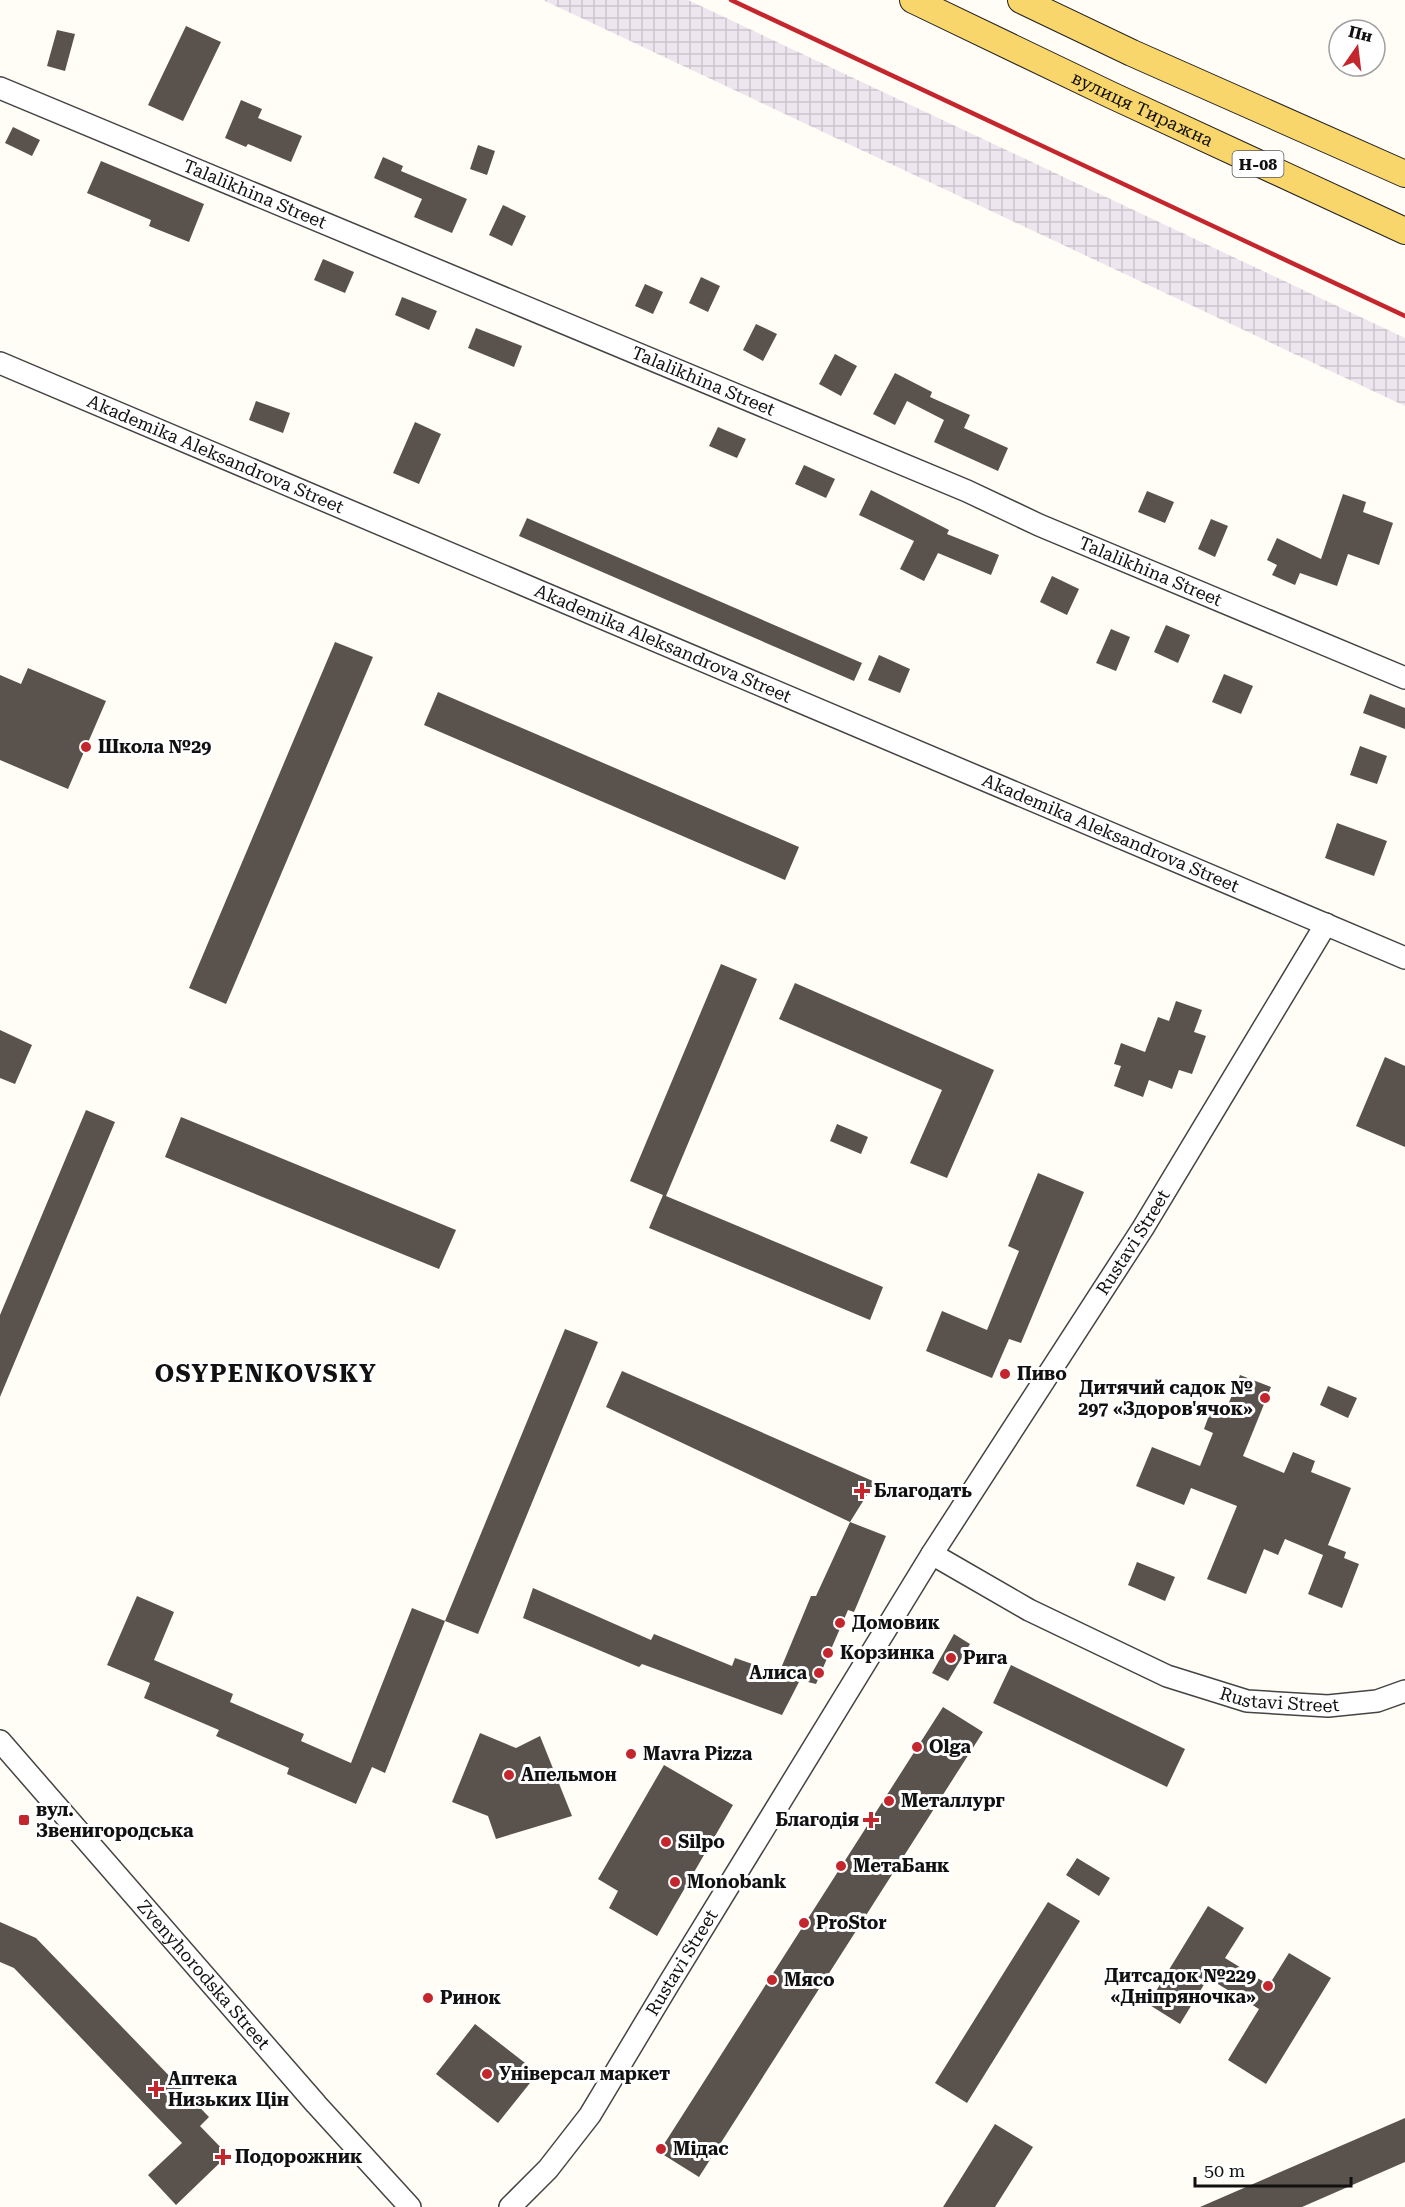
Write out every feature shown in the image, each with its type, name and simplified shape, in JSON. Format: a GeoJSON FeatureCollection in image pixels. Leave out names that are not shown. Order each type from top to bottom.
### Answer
{"type":"FeatureCollection","features":[{"type":"Feature","properties":{"kind":"main road","name":"вулиця Тиражна"},"geometry":{"type":"LineString","coordinates":[[913,0],[1121,100],[1405,231]]}},
{"type":"Feature","properties":{"kind":"main road"},"geometry":{"type":"LineString","coordinates":[[1021,0],[1132,53],[1405,174]]}},
{"type":"Feature","properties":{"kind":"street","name":"Talalikhina Street"},"geometry":{"type":"LineString","coordinates":[[0,88],[967,491],[1039,525],[1405,678]]}},
{"type":"Feature","properties":{"kind":"street","name":"Akademika Aleksandrova Street"},"geometry":{"type":"LineString","coordinates":[[0,363],[1405,958]]}},
{"type":"Feature","properties":{"kind":"street","name":"Rustavi Street"},"geometry":{"type":"LineString","coordinates":[[510,2207],[548,2169],[590,2115],[932,1554],[1143,1228],[1326,924]]}},
{"type":"Feature","properties":{"kind":"street","name":"Rustavi Street"},"geometry":{"type":"LineString","coordinates":[[932,1554],[1029,1610],[1167,1676],[1247,1701],[1328,1706],[1377,1701],[1405,1691]]}},
{"type":"Feature","properties":{"kind":"street","name":"Zvenyhorodska Street"},"geometry":{"type":"LineString","coordinates":[[0,1741],[309,2095],[410,2207]]}},
{"type":"Feature","properties":{"kind":"shaded area"},"geometry":{"type":"Polygon","coordinates":[[[543,0],[688,0],[1405,338],[1405,406],[543,0]]]}},
{"type":"Feature","properties":{"kind":"building"},"geometry":{"type":"Polygon","coordinates":[[[186,26],[221,42],[183,121],[148,105],[186,26]]]}},
{"type":"Feature","properties":{"kind":"building"},"geometry":{"type":"Polygon","coordinates":[[[57,30],[75,34],[65,71],[47,66],[57,30]]]}},
{"type":"Feature","properties":{"kind":"building"},"geometry":{"type":"Polygon","coordinates":[[[241,100],[262,109],[258,118],[302,136],[291,162],[248,144],[246,147],[225,138],[241,100]]]}},
{"type":"Feature","properties":{"kind":"building"},"geometry":{"type":"Polygon","coordinates":[[[13,127],[40,140],[32,156],[5,143],[13,127]]]}},
{"type":"Feature","properties":{"kind":"building"},"geometry":{"type":"Polygon","coordinates":[[[478,145],[495,151],[487,175],[470,169],[478,145]]]}},
{"type":"Feature","properties":{"kind":"building"},"geometry":{"type":"Polygon","coordinates":[[[383,157],[403,166],[401,171],[467,199],[452,233],[414,217],[422,199],[374,178],[383,157]]]}},
{"type":"Feature","properties":{"kind":"building"},"geometry":{"type":"Polygon","coordinates":[[[101,161],[204,204],[189,242],[149,226],[151,220],[87,193],[101,161]]]}},
{"type":"Feature","properties":{"kind":"building"},"geometry":{"type":"Polygon","coordinates":[[[503,205],[526,216],[512,246],[489,235],[503,205]]]}},
{"type":"Feature","properties":{"kind":"building"},"geometry":{"type":"Polygon","coordinates":[[[323,259],[354,272],[345,293],[314,280],[323,259]]]}},
{"type":"Feature","properties":{"kind":"building"},"geometry":{"type":"Polygon","coordinates":[[[701,277],[720,286],[708,312],[689,303],[701,277]]]}},
{"type":"Feature","properties":{"kind":"building"},"geometry":{"type":"Polygon","coordinates":[[[645,284],[663,292],[653,314],[635,306],[645,284]]]}},
{"type":"Feature","properties":{"kind":"building"},"geometry":{"type":"Polygon","coordinates":[[[402,297],[437,311],[429,330],[395,315],[402,297]]]}},
{"type":"Feature","properties":{"kind":"building"},"geometry":{"type":"Polygon","coordinates":[[[756,324],[777,334],[763,361],[743,350],[756,324]]]}},
{"type":"Feature","properties":{"kind":"building"},"geometry":{"type":"Polygon","coordinates":[[[476,328],[522,346],[514,367],[468,348],[476,328]]]}},
{"type":"Feature","properties":{"kind":"building"},"geometry":{"type":"Polygon","coordinates":[[[835,354],[857,366],[841,396],[819,384],[835,354]]]}},
{"type":"Feature","properties":{"kind":"building"},"geometry":{"type":"Polygon","coordinates":[[[895,373],[932,392],[930,397],[970,415],[964,428],[1008,448],[998,471],[934,442],[944,420],[907,401],[895,425],[873,414],[895,373]]]}},
{"type":"Feature","properties":{"kind":"building"},"geometry":{"type":"Polygon","coordinates":[[[256,401],[290,413],[283,433],[249,420],[256,401]]]}},
{"type":"Feature","properties":{"kind":"building"},"geometry":{"type":"Polygon","coordinates":[[[415,422],[441,434],[419,484],[393,473],[415,422]]]}},
{"type":"Feature","properties":{"kind":"building"},"geometry":{"type":"Polygon","coordinates":[[[718,427],[746,439],[737,458],[709,446],[718,427]]]}},
{"type":"Feature","properties":{"kind":"building"},"geometry":{"type":"Polygon","coordinates":[[[804,465],[835,479],[826,498],[795,484],[804,465]]]}},
{"type":"Feature","properties":{"kind":"building"},"geometry":{"type":"Polygon","coordinates":[[[871,490],[949,530],[947,534],[999,555],[991,575],[938,553],[924,581],[900,569],[914,541],[859,515],[871,490]]]}},
{"type":"Feature","properties":{"kind":"building"},"geometry":{"type":"Polygon","coordinates":[[[1147,491],[1174,502],[1165,523],[1138,512],[1147,491]]]}},
{"type":"Feature","properties":{"kind":"building"},"geometry":{"type":"Polygon","coordinates":[[[1343,494],[1366,502],[1363,512],[1393,523],[1379,565],[1348,554],[1337,586],[1300,573],[1295,585],[1272,575],[1277,565],[1267,560],[1277,538],[1321,559],[1343,494]]]}},
{"type":"Feature","properties":{"kind":"building"},"geometry":{"type":"Polygon","coordinates":[[[527,518],[862,663],[854,681],[519,536],[527,518]]]}},
{"type":"Feature","properties":{"kind":"building"},"geometry":{"type":"Polygon","coordinates":[[[1211,519],[1228,526],[1215,557],[1198,549],[1211,519]]]}},
{"type":"Feature","properties":{"kind":"building"},"geometry":{"type":"Polygon","coordinates":[[[1052,576],[1079,589],[1067,615],[1040,602],[1052,576]]]}},
{"type":"Feature","properties":{"kind":"building"},"geometry":{"type":"Polygon","coordinates":[[[1166,625],[1190,635],[1178,663],[1154,652],[1166,625]]]}},
{"type":"Feature","properties":{"kind":"building"},"geometry":{"type":"Polygon","coordinates":[[[1111,629],[1130,637],[1116,671],[1096,663],[1111,629]]]}},
{"type":"Feature","properties":{"kind":"building"},"geometry":{"type":"Polygon","coordinates":[[[335,642],[373,657],[226,1004],[189,988],[335,642]]]}},
{"type":"Feature","properties":{"kind":"building"},"geometry":{"type":"Polygon","coordinates":[[[879,655],[910,669],[900,693],[868,680],[879,655]]]}},
{"type":"Feature","properties":{"kind":"building"},"geometry":{"type":"Polygon","coordinates":[[[28,668],[106,701],[68,789],[0,760],[0,675],[21,684],[28,668]]]}},
{"type":"Feature","properties":{"kind":"building"},"geometry":{"type":"Polygon","coordinates":[[[1224,674],[1253,686],[1241,714],[1212,702],[1224,674]]]}},
{"type":"Feature","properties":{"kind":"building"},"geometry":{"type":"Polygon","coordinates":[[[438,692],[799,847],[785,880],[424,725],[438,692]]]}},
{"type":"Feature","properties":{"kind":"building"},"geometry":{"type":"Polygon","coordinates":[[[1370,694],[1405,708],[1405,729],[1363,713],[1370,694]]]}},
{"type":"Feature","properties":{"kind":"building"},"geometry":{"type":"Polygon","coordinates":[[[1360,746],[1387,756],[1377,784],[1350,775],[1360,746]]]}},
{"type":"Feature","properties":{"kind":"building"},"geometry":{"type":"Polygon","coordinates":[[[1337,823],[1387,841],[1374,876],[1325,858],[1337,823]]]}},
{"type":"Feature","properties":{"kind":"building"},"geometry":{"type":"Polygon","coordinates":[[[721,964],[757,979],[666,1196],[883,1287],[870,1320],[649,1228],[663,1195],[630,1181],[721,964]]]}},
{"type":"Feature","properties":{"kind":"building"},"geometry":{"type":"Polygon","coordinates":[[[795,983],[994,1070],[947,1178],[910,1163],[942,1090],[779,1019],[795,983]]]}},
{"type":"Feature","properties":{"kind":"building"},"geometry":{"type":"Polygon","coordinates":[[[1176,1001],[1202,1010],[1194,1032],[1206,1036],[1192,1074],[1179,1070],[1172,1089],[1149,1080],[1143,1097],[1114,1086],[1121,1066],[1114,1064],[1121,1043],[1145,1052],[1158,1017],[1169,1021],[1176,1001]]]}},
{"type":"Feature","properties":{"kind":"building"},"geometry":{"type":"Polygon","coordinates":[[[0,1030],[32,1045],[15,1084],[0,1078],[0,1030]]]}},
{"type":"Feature","properties":{"kind":"building"},"geometry":{"type":"Polygon","coordinates":[[[1385,1057],[1405,1066],[1405,1147],[1356,1126],[1385,1057]]]}},
{"type":"Feature","properties":{"kind":"building"},"geometry":{"type":"Polygon","coordinates":[[[86,1110],[115,1122],[0,1397],[0,1315],[86,1110]]]}},
{"type":"Feature","properties":{"kind":"building"},"geometry":{"type":"Polygon","coordinates":[[[181,1117],[456,1230],[439,1269],[165,1157],[181,1117]]]}},
{"type":"Feature","properties":{"kind":"building"},"geometry":{"type":"Polygon","coordinates":[[[837,1124],[868,1137],[861,1154],[830,1141],[837,1124]]]}},
{"type":"Feature","properties":{"kind":"building"},"geometry":{"type":"Polygon","coordinates":[[[1038,1173],[1084,1192],[1021,1343],[1009,1339],[992,1378],[926,1351],[942,1311],[987,1330],[1019,1251],[1008,1246],[1038,1173]]]}},
{"type":"Feature","properties":{"kind":"building"},"geometry":{"type":"Polygon","coordinates":[[[565,1329],[598,1342],[478,1634],[445,1621],[565,1329]]]}},
{"type":"Feature","properties":{"kind":"building"},"geometry":{"type":"Polygon","coordinates":[[[622,1371],[875,1482],[850,1522],[606,1407],[622,1371]]]}},
{"type":"Feature","properties":{"kind":"building"},"geometry":{"type":"Polygon","coordinates":[[[1240,1375],[1271,1387],[1243,1456],[1284,1473],[1293,1452],[1315,1461],[1311,1472],[1351,1488],[1328,1545],[1346,1552],[1344,1558],[1359,1564],[1342,1608],[1308,1594],[1323,1555],[1285,1539],[1278,1555],[1264,1549],[1246,1594],[1207,1579],[1237,1506],[1191,1488],[1184,1505],[1136,1486],[1152,1447],[1200,1466],[1213,1433],[1204,1429],[1211,1410],[1224,1415],[1240,1375]]]}},
{"type":"Feature","properties":{"kind":"building"},"geometry":{"type":"Polygon","coordinates":[[[1328,1386],[1357,1398],[1348,1418],[1320,1405],[1328,1386]]]}},
{"type":"Feature","properties":{"kind":"building"},"geometry":{"type":"Polygon","coordinates":[[[850,1522],[886,1536],[854,1612],[848,1610],[816,1684],[800,1680],[782,1715],[642,1664],[639,1667],[523,1618],[533,1588],[651,1640],[654,1634],[732,1666],[735,1658],[779,1673],[811,1596],[816,1596],[850,1522]]]}},
{"type":"Feature","properties":{"kind":"building"},"geometry":{"type":"Polygon","coordinates":[[[1137,1562],[1175,1577],[1165,1601],[1128,1585],[1137,1562]]]}},
{"type":"Feature","properties":{"kind":"building"},"geometry":{"type":"Polygon","coordinates":[[[137,1596],[174,1612],[154,1660],[233,1694],[230,1702],[304,1734],[301,1741],[351,1763],[412,1608],[445,1621],[385,1773],[372,1767],[356,1804],[287,1774],[289,1768],[216,1736],[219,1730],[144,1698],[150,1683],[107,1665],[137,1596]]]}},
{"type":"Feature","properties":{"kind":"building","name":"Рига"},"geometry":{"type":"Polygon","coordinates":[[[954,1634],[970,1644],[948,1681],[932,1673],[954,1634]]]}},
{"type":"Feature","properties":{"kind":"building"},"geometry":{"type":"Polygon","coordinates":[[[1011,1665],[1185,1749],[1167,1787],[993,1703],[1011,1665]]]}},
{"type":"Feature","properties":{"kind":"building"},"geometry":{"type":"Polygon","coordinates":[[[943,1707],[983,1732],[699,2177],[659,2152],[943,1707]]]}},
{"type":"Feature","properties":{"kind":"building","name":"Апельмон"},"geometry":{"type":"Polygon","coordinates":[[[480,1733],[516,1748],[540,1736],[572,1816],[496,1839],[488,1816],[452,1802],[480,1733]]]}},
{"type":"Feature","properties":{"kind":"building","name":"Silpo"},"geometry":{"type":"Polygon","coordinates":[[[664,1765],[733,1805],[657,1936],[609,1908],[618,1891],[598,1879],[664,1765]]]}},
{"type":"Feature","properties":{"kind":"building"},"geometry":{"type":"Polygon","coordinates":[[[1077,1858],[1110,1878],[1099,1896],[1066,1875],[1077,1858]]]}},
{"type":"Feature","properties":{"kind":"building"},"geometry":{"type":"Polygon","coordinates":[[[1048,1902],[1080,1921],[967,2103],[935,2083],[1048,1902]]]}},
{"type":"Feature","properties":{"kind":"building"},"geometry":{"type":"Polygon","coordinates":[[[1208,1906],[1244,1928],[1225,1958],[1269,1985],[1289,1953],[1331,1978],[1266,2084],[1228,2060],[1259,2009],[1208,1978],[1180,2024],[1148,2004],[1208,1906]]]}},
{"type":"Feature","properties":{"kind":"building"},"geometry":{"type":"Polygon","coordinates":[[[0,1922],[36,1938],[209,2117],[200,2126],[228,2155],[176,2205],[148,2175],[182,2143],[14,1968],[0,1962],[0,1922]]]}},
{"type":"Feature","properties":{"kind":"building","name":"Універсал маркет"},"geometry":{"type":"Polygon","coordinates":[[[475,2024],[538,2073],[498,2123],[436,2074],[475,2024]]]}},
{"type":"Feature","properties":{"kind":"building"},"geometry":{"type":"Polygon","coordinates":[[[1405,2118],[1405,2162],[1302,2207],[1200,2207],[1405,2118]]]}},
{"type":"Feature","properties":{"kind":"building"},"geometry":{"type":"Polygon","coordinates":[[[995,2124],[1033,2147],[995,2207],[943,2207],[995,2124]]]}},
{"type":"Feature","properties":{"kind":"railway"},"geometry":{"type":"LineString","coordinates":[[731,0],[1405,316]]}},
{"type":"Feature","properties":{"kind":"place","name":"Школа №29"},"geometry":{"type":"Point","coordinates":[86,747]}},
{"type":"Feature","properties":{"kind":"place","name":"Пиво"},"geometry":{"type":"Point","coordinates":[1005,1374]}},
{"type":"Feature","properties":{"kind":"place","name":"Дитячий садок № 297 «Здоров'ячок»"},"geometry":{"type":"Point","coordinates":[1265,1398]}},
{"type":"Feature","properties":{"kind":"place","name":"Благодать"},"geometry":{"type":"Point","coordinates":[862,1491]}},
{"type":"Feature","properties":{"kind":"place","name":"Домовик"},"geometry":{"type":"Point","coordinates":[840,1623]}},
{"type":"Feature","properties":{"kind":"place","name":"Корзинка"},"geometry":{"type":"Point","coordinates":[828,1653]}},
{"type":"Feature","properties":{"kind":"place","name":"Рига"},"geometry":{"type":"Point","coordinates":[951,1658]}},
{"type":"Feature","properties":{"kind":"place","name":"Алиса"},"geometry":{"type":"Point","coordinates":[819,1673]}},
{"type":"Feature","properties":{"kind":"place","name":"Olga"},"geometry":{"type":"Point","coordinates":[917,1747]}},
{"type":"Feature","properties":{"kind":"place","name":"Mavra Pizza"},"geometry":{"type":"Point","coordinates":[631,1754]}},
{"type":"Feature","properties":{"kind":"place","name":"Апельмон"},"geometry":{"type":"Point","coordinates":[509,1775]}},
{"type":"Feature","properties":{"kind":"place","name":"Металлург"},"geometry":{"type":"Point","coordinates":[889,1801]}},
{"type":"Feature","properties":{"kind":"place","name":"вул. Звенигородська"},"geometry":{"type":"Point","coordinates":[24,1820]}},
{"type":"Feature","properties":{"kind":"place","name":"Благодія"},"geometry":{"type":"Point","coordinates":[871,1820]}},
{"type":"Feature","properties":{"kind":"place","name":"Silpo"},"geometry":{"type":"Point","coordinates":[666,1842]}},
{"type":"Feature","properties":{"kind":"place","name":"МетаБанк"},"geometry":{"type":"Point","coordinates":[841,1866]}},
{"type":"Feature","properties":{"kind":"place","name":"Monobank"},"geometry":{"type":"Point","coordinates":[675,1882]}},
{"type":"Feature","properties":{"kind":"place","name":"ProStor"},"geometry":{"type":"Point","coordinates":[804,1923]}},
{"type":"Feature","properties":{"kind":"place","name":"Мясо"},"geometry":{"type":"Point","coordinates":[772,1980]}},
{"type":"Feature","properties":{"kind":"place","name":"Дитсадок №229 «Дніпряночка»"},"geometry":{"type":"Point","coordinates":[1268,1986]}},
{"type":"Feature","properties":{"kind":"place","name":"Ринок"},"geometry":{"type":"Point","coordinates":[428,1998]}},
{"type":"Feature","properties":{"kind":"place","name":"Універсал маркет"},"geometry":{"type":"Point","coordinates":[487,2074]}},
{"type":"Feature","properties":{"kind":"place","name":"Аптека Низьких Цін"},"geometry":{"type":"Point","coordinates":[156,2089]}},
{"type":"Feature","properties":{"kind":"place","name":"Мідас"},"geometry":{"type":"Point","coordinates":[661,2149]}},
{"type":"Feature","properties":{"kind":"place","name":"Подорожник"},"geometry":{"type":"Point","coordinates":[223,2157]}},
{"type":"Feature","properties":{"kind":"district","name":"OSYPENKOVSKY"},"geometry":{"type":"Point","coordinates":[266,1374]}}]}
